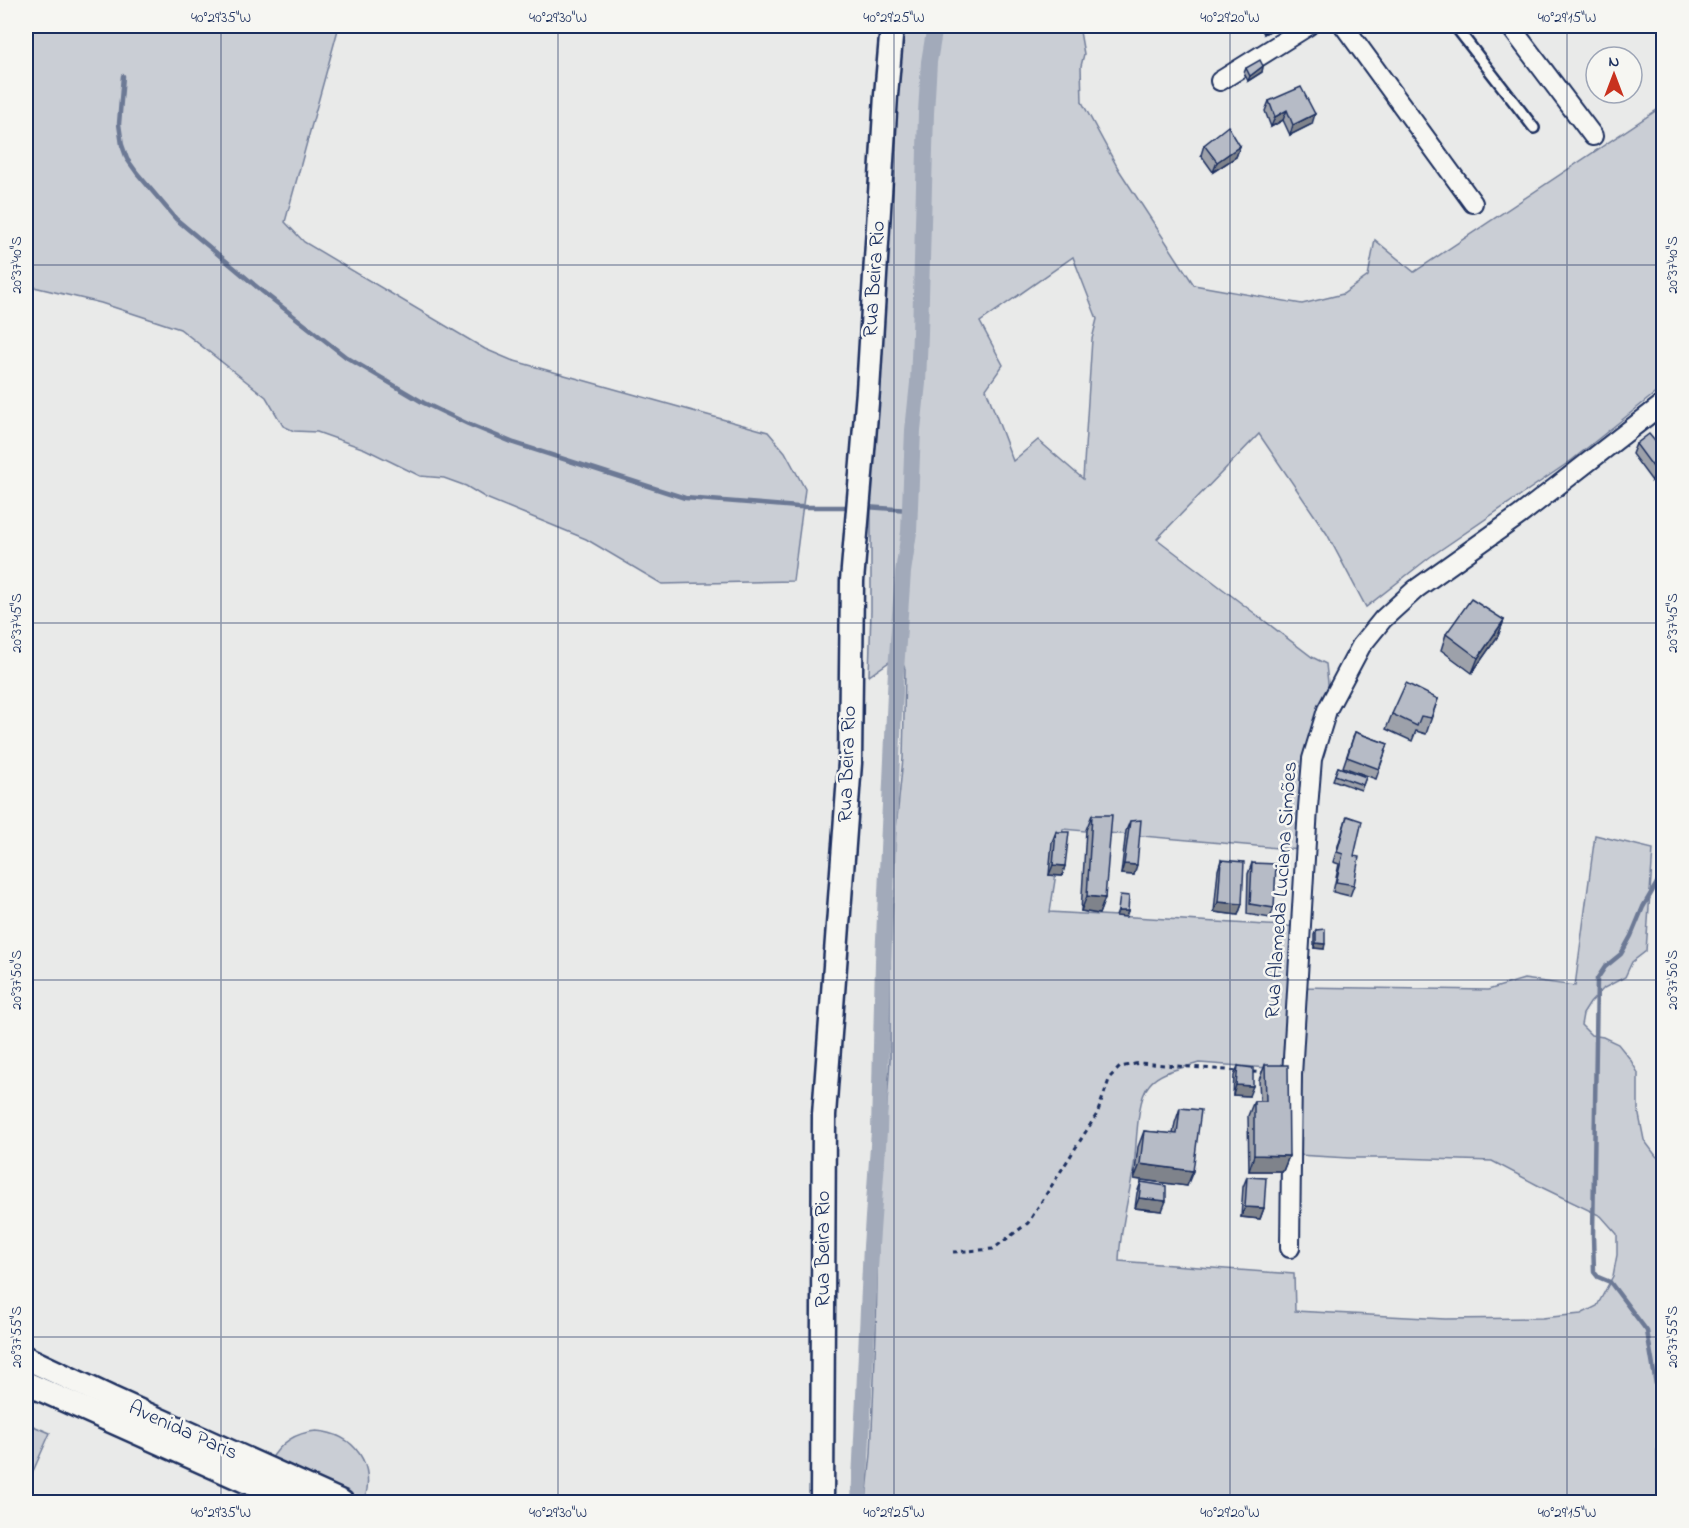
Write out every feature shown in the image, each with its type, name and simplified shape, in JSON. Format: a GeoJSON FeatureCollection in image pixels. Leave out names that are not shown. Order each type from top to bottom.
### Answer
{"type":"FeatureCollection","features":[{"type":"Feature","properties":{"kind":"street","name":"Rua Beira Rio"},"geometry":{"type":"LineString","coordinates":[[822,1503],[824,1115],[850,764],[852,581],[868,391],[892,26]]}},
{"type":"Feature","properties":{"kind":"street"},"geometry":{"type":"LineString","coordinates":[[1220,81],[1308,26]]}},
{"type":"Feature","properties":{"kind":"street"},"geometry":{"type":"LineString","coordinates":[[1344,26],[1473,202]]}},
{"type":"Feature","properties":{"kind":"street"},"geometry":{"type":"LineString","coordinates":[[1510,26],[1593,136]]}},
{"type":"Feature","properties":{"kind":"street","name":"Rua Alameda Luciana Simões"},"geometry":{"type":"LineString","coordinates":[[1290,1248],[1292,1075],[1312,759],[1327,710],[1361,646],[1383,619],[1416,589],[1520,515],[1664,403]]}},
{"type":"Feature","properties":{"kind":"street","name":"Avenida Paris"},"geometry":{"type":"LineString","coordinates":[[26,1358],[342,1503]]}},
{"type":"Feature","properties":{"kind":"street","name":"Avenida Paris"},"geometry":{"type":"LineString","coordinates":[[26,1383],[292,1503]]}},
{"type":"Feature","properties":{"kind":"lane"},"geometry":{"type":"LineString","coordinates":[[1455,26],[1534,128]]}},
{"type":"Feature","properties":{"kind":"path"},"geometry":{"type":"LineString","coordinates":[[952,1252],[993,1249],[1028,1223],[1097,1114],[1110,1077],[1120,1067],[1140,1063],[1292,1075]]}},
{"type":"Feature","properties":{"kind":"shaded area"},"geometry":{"type":"Polygon","coordinates":[[[26,26],[339,26],[285,222],[304,242],[485,349],[511,360],[768,432],[785,452],[805,489],[793,581],[662,584],[586,539],[486,498],[466,486],[444,478],[420,476],[365,449],[317,432],[294,431],[283,426],[266,397],[180,329],[101,303],[34,287],[26,281],[26,122],[31,115],[26,101],[26,26]]]}},
{"type":"Feature","properties":{"kind":"shaded area"},"geometry":{"type":"Polygon","coordinates":[[[897,26],[1079,26],[1084,54],[1081,66],[1082,102],[1119,170],[1194,285],[1302,304],[1343,294],[1368,276],[1375,240],[1414,272],[1663,106],[1663,387],[1572,460],[1430,557],[1366,607],[1327,534],[1259,434],[1157,539],[1312,657],[1326,664],[1330,702],[1301,850],[1063,829],[1050,912],[1301,927],[1301,987],[1488,990],[1524,979],[1575,986],[1595,835],[1653,849],[1646,951],[1632,962],[1625,977],[1604,988],[1590,1003],[1583,1014],[1581,1025],[1591,1035],[1603,1037],[1618,1044],[1630,1059],[1638,1073],[1638,1110],[1644,1140],[1663,1162],[1663,1502],[866,1502],[871,1454],[876,1331],[879,1182],[890,1059],[890,949],[894,849],[903,758],[905,669],[900,662],[892,666],[892,660],[869,676],[871,462],[897,26]],[[1073,257],[980,322],[1003,365],[986,389],[1013,461],[1038,440],[1083,479],[1092,339],[1097,319],[1073,257]],[[1199,1063],[1159,1076],[1145,1092],[1139,1112],[1134,1166],[1119,1261],[1294,1274],[1295,1311],[1445,1319],[1542,1318],[1581,1314],[1597,1306],[1613,1276],[1617,1255],[1617,1234],[1601,1216],[1492,1161],[1297,1155],[1298,1070],[1199,1063]]]}},
{"type":"Feature","properties":{"kind":"shaded area"},"geometry":{"type":"Polygon","coordinates":[[[26,1423],[50,1433],[26,1487],[26,1423]]]}},
{"type":"Feature","properties":{"kind":"shaded area"},"geometry":{"type":"Polygon","coordinates":[[[316,1431],[342,1438],[360,1454],[367,1476],[364,1502],[270,1461],[284,1444],[295,1436],[316,1431]]]}},
{"type":"Feature","properties":{"kind":"building"},"geometry":{"type":"Polygon","coordinates":[[[1260,60],[1263,66],[1250,76],[1246,68],[1260,60]]]}},
{"type":"Feature","properties":{"kind":"building"},"geometry":{"type":"Polygon","coordinates":[[[1301,87],[1315,114],[1293,125],[1287,110],[1275,117],[1269,101],[1301,87]]]}},
{"type":"Feature","properties":{"kind":"building"},"geometry":{"type":"Polygon","coordinates":[[[1228,126],[1240,146],[1217,162],[1204,145],[1228,126]]]}},
{"type":"Feature","properties":{"kind":"building"},"geometry":{"type":"Polygon","coordinates":[[[1649,434],[1664,452],[1664,465],[1656,471],[1636,444],[1649,434]]]}},
{"type":"Feature","properties":{"kind":"building"},"geometry":{"type":"Polygon","coordinates":[[[1471,599],[1504,620],[1478,658],[1446,634],[1471,599]]]}},
{"type":"Feature","properties":{"kind":"building"},"geometry":{"type":"Polygon","coordinates":[[[1406,683],[1438,699],[1431,718],[1421,716],[1417,726],[1392,714],[1406,683]]]}},
{"type":"Feature","properties":{"kind":"building"},"geometry":{"type":"Polygon","coordinates":[[[1355,732],[1388,744],[1379,769],[1347,757],[1355,732]]]}},
{"type":"Feature","properties":{"kind":"building"},"geometry":{"type":"Polygon","coordinates":[[[1338,767],[1366,777],[1363,785],[1335,775],[1338,767]]]}},
{"type":"Feature","properties":{"kind":"building"},"geometry":{"type":"Polygon","coordinates":[[[1092,815],[1112,815],[1105,898],[1087,896],[1092,815]]]}},
{"type":"Feature","properties":{"kind":"building"},"geometry":{"type":"Polygon","coordinates":[[[1347,816],[1362,821],[1354,856],[1359,857],[1354,885],[1336,882],[1343,854],[1337,852],[1347,816]]]}},
{"type":"Feature","properties":{"kind":"building"},"geometry":{"type":"Polygon","coordinates":[[[1141,820],[1137,865],[1124,864],[1130,821],[1141,820]]]}},
{"type":"Feature","properties":{"kind":"building"},"geometry":{"type":"Polygon","coordinates":[[[1056,832],[1069,832],[1065,866],[1053,865],[1056,832]]]}},
{"type":"Feature","properties":{"kind":"building"},"geometry":{"type":"Polygon","coordinates":[[[1221,860],[1244,862],[1242,904],[1218,902],[1221,860]]]}},
{"type":"Feature","properties":{"kind":"building"},"geometry":{"type":"Polygon","coordinates":[[[1252,863],[1276,864],[1274,908],[1250,904],[1252,863]]]}},
{"type":"Feature","properties":{"kind":"building"},"geometry":{"type":"Polygon","coordinates":[[[1120,895],[1129,896],[1128,911],[1118,911],[1120,895]]]}},
{"type":"Feature","properties":{"kind":"building"},"geometry":{"type":"Polygon","coordinates":[[[1325,929],[1325,944],[1316,943],[1316,930],[1325,929]]]}},
{"type":"Feature","properties":{"kind":"building"},"geometry":{"type":"Polygon","coordinates":[[[1265,1065],[1288,1065],[1289,1156],[1254,1155],[1254,1101],[1266,1101],[1265,1065]]]}},
{"type":"Feature","properties":{"kind":"building"},"geometry":{"type":"Polygon","coordinates":[[[1238,1066],[1253,1068],[1253,1086],[1236,1085],[1238,1066]]]}},
{"type":"Feature","properties":{"kind":"building"},"geometry":{"type":"Polygon","coordinates":[[[1180,1108],[1201,1110],[1193,1171],[1140,1164],[1144,1131],[1177,1134],[1180,1108]]]}},
{"type":"Feature","properties":{"kind":"building"},"geometry":{"type":"Polygon","coordinates":[[[1247,1177],[1266,1178],[1264,1208],[1245,1207],[1247,1177]]]}},
{"type":"Feature","properties":{"kind":"building"},"geometry":{"type":"Polygon","coordinates":[[[1141,1182],[1166,1186],[1166,1201],[1139,1198],[1141,1182]]]}},
{"type":"Feature","properties":{"kind":"waterway"},"geometry":{"type":"LineString","coordinates":[[859,1502],[879,1131],[883,961],[896,670],[903,572],[909,532],[913,430],[918,383],[926,113],[929,62],[935,26]]}},
{"type":"Feature","properties":{"kind":"waterway"},"geometry":{"type":"LineString","coordinates":[[123,76],[119,124],[122,145],[127,159],[137,173],[176,219],[263,292],[346,357],[424,403],[468,424],[514,443],[685,498],[798,507],[851,507]]}},
{"type":"Feature","properties":{"kind":"waterway"},"geometry":{"type":"LineString","coordinates":[[866,507],[909,510]]}},
{"type":"Feature","properties":{"kind":"waterway"},"geometry":{"type":"LineString","coordinates":[[1659,1502],[1658,1396],[1647,1331],[1610,1282],[1598,1277],[1594,1272],[1593,1236],[1597,979],[1605,967],[1621,954],[1643,907],[1664,871]]}}]}
